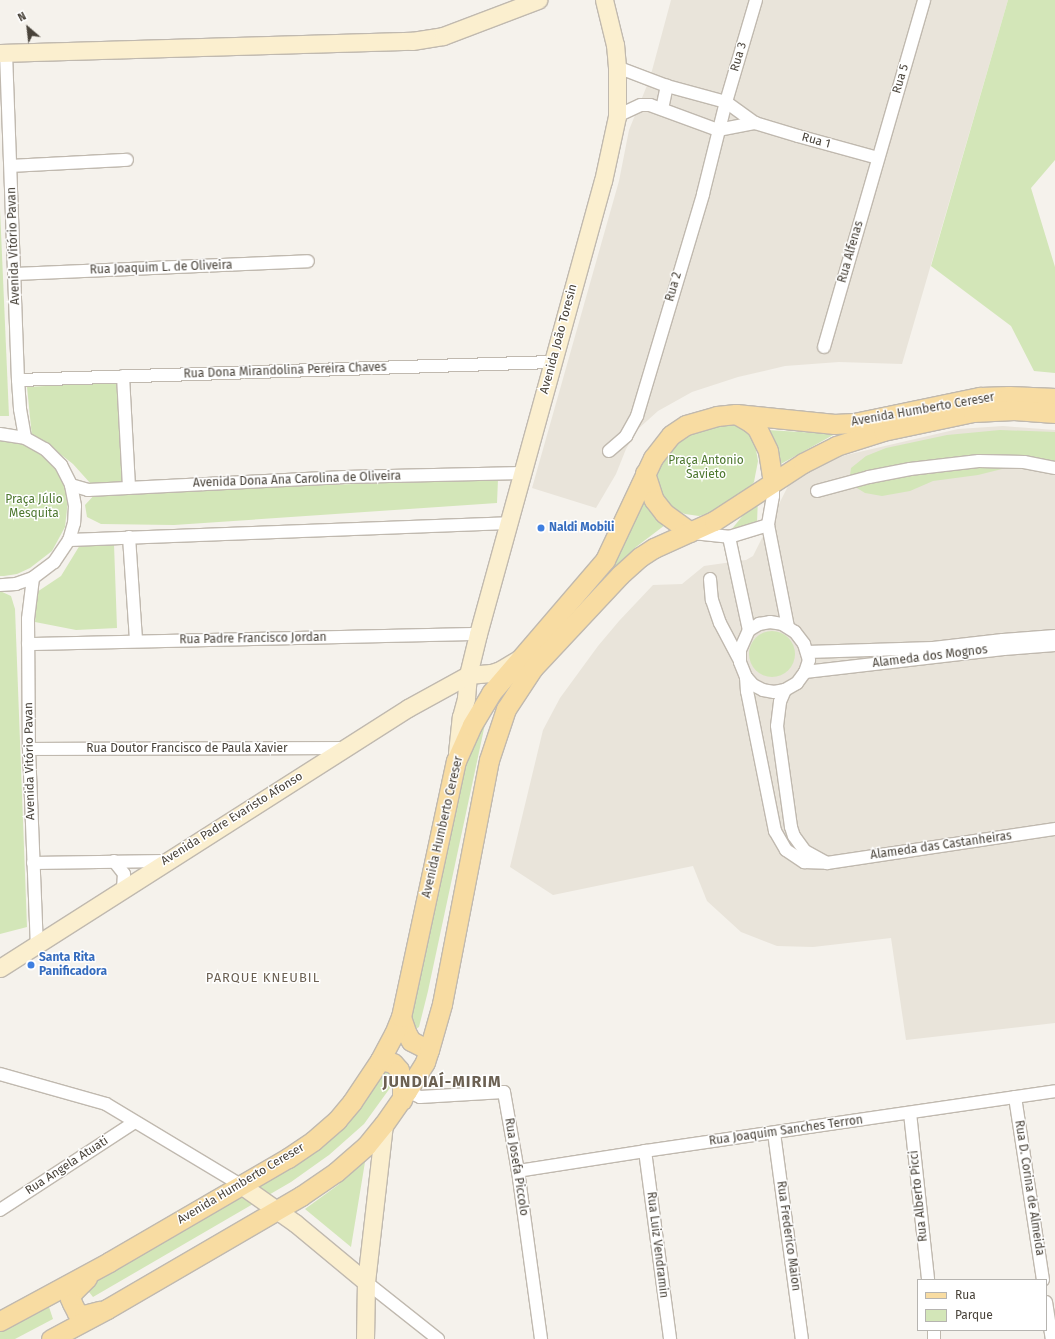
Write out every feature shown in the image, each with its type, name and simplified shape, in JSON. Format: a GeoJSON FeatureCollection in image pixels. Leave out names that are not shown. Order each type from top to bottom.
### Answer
{"type":"FeatureCollection","features":[{"type":"Feature","properties":{"kind":"main road","name":"Avenida Humberto Cereser"},"geometry":{"type":"LineString","coordinates":[[0,1321],[109,1262],[288,1158],[313,1141],[336,1120],[352,1102],[380,1060],[401,1017],[456,761],[472,725],[492,694],[605,560],[645,473],[660,446],[671,435],[681,428],[703,419],[736,414],[834,424],[854,423],[980,397],[1009,396],[1055,398]]}},
{"type":"Feature","properties":{"kind":"main road","name":"Avenida Humberto Cereser"},"geometry":{"type":"LineString","coordinates":[[51,1339],[107,1309],[274,1210],[301,1196],[336,1172],[366,1146],[384,1124],[405,1096],[425,1062],[429,1050],[442,1004],[489,760],[506,709],[532,668],[620,575],[640,556],[654,548],[714,521],[773,482],[836,446],[883,431],[973,412],[1014,410],[1055,413]]}},
{"type":"Feature","properties":{"kind":"main road"},"geometry":{"type":"LineString","coordinates":[[736,414],[750,422],[756,428],[768,451],[773,482]]}},
{"type":"Feature","properties":{"kind":"main road"},"geometry":{"type":"LineString","coordinates":[[645,473],[654,500],[664,513],[690,532]]}},
{"type":"Feature","properties":{"kind":"main road"},"geometry":{"type":"LineString","coordinates":[[401,1017],[411,1041],[429,1050]]}},
{"type":"Feature","properties":{"kind":"main road"},"geometry":{"type":"LineString","coordinates":[[380,1060],[392,1063],[399,1070],[405,1096]]}},
{"type":"Feature","properties":{"kind":"main road"},"geometry":{"type":"LineString","coordinates":[[107,1309],[84,1315],[77,1313],[70,1298],[82,1282],[109,1262]]}},
{"type":"Feature","properties":{"kind":"street"},"geometry":{"type":"LineString","coordinates":[[3,53],[160,47],[412,41],[443,36],[538,0]]}},
{"type":"Feature","properties":{"kind":"street","name":"Avenida João Toresin"},"geometry":{"type":"LineString","coordinates":[[456,761],[468,675],[478,634],[603,181],[617,116],[617,67],[615,45],[604,0]]}},
{"type":"Feature","properties":{"kind":"street","name":"Rua 3"},"geometry":{"type":"LineString","coordinates":[[723,115],[756,0]]}},
{"type":"Feature","properties":{"kind":"street","name":"Rua 5"},"geometry":{"type":"LineString","coordinates":[[878,158],[924,0]]}},
{"type":"Feature","properties":{"kind":"street","name":"Avenida Vitório Pavan"},"geometry":{"type":"LineString","coordinates":[[3,53],[11,166],[18,380],[20,408],[26,438]]}},
{"type":"Feature","properties":{"kind":"street"},"geometry":{"type":"LineString","coordinates":[[617,67],[667,86],[726,102]]}},
{"type":"Feature","properties":{"kind":"street"},"geometry":{"type":"LineString","coordinates":[[662,109],[667,86]]}},
{"type":"Feature","properties":{"kind":"street","name":"Rua 1"},"geometry":{"type":"LineString","coordinates":[[726,102],[755,123],[878,158]]}},
{"type":"Feature","properties":{"kind":"street"},"geometry":{"type":"LineString","coordinates":[[617,116],[641,105],[650,105],[718,130]]}},
{"type":"Feature","properties":{"kind":"street","name":"Rua 2"},"geometry":{"type":"LineString","coordinates":[[609,452],[626,436],[637,416],[703,194],[723,115]]}},
{"type":"Feature","properties":{"kind":"street","name":"Rua 1"},"geometry":{"type":"LineString","coordinates":[[718,130],[755,123]]}},
{"type":"Feature","properties":{"kind":"street","name":"Rua Alfenas"},"geometry":{"type":"LineString","coordinates":[[824,347],[878,158]]}},
{"type":"Feature","properties":{"kind":"street"},"geometry":{"type":"LineString","coordinates":[[11,166],[127,160]]}},
{"type":"Feature","properties":{"kind":"street","name":"Rua Joaquim L. de Oliveira"},"geometry":{"type":"LineString","coordinates":[[15,274],[308,261]]}},
{"type":"Feature","properties":{"kind":"street","name":"Rua Dona Mirandolina Pereira Chaves"},"geometry":{"type":"LineString","coordinates":[[18,380],[307,372],[553,362]]}},
{"type":"Feature","properties":{"kind":"street"},"geometry":{"type":"LineString","coordinates":[[123,376],[129,488]]}},
{"type":"Feature","properties":{"kind":"street"},"geometry":{"type":"LineString","coordinates":[[0,434],[26,438],[45,449],[61,465],[71,485],[75,506],[74,523],[69,540],[54,562],[33,578],[16,584],[0,585]]}},
{"type":"Feature","properties":{"kind":"street"},"geometry":{"type":"LineString","coordinates":[[817,491],[869,477],[910,469],[979,461],[1024,462],[1055,468]]}},
{"type":"Feature","properties":{"kind":"street","name":"Avenida Dona Ana Carolina de Oliveira"},"geometry":{"type":"LineString","coordinates":[[71,485],[88,490],[345,477],[523,473]]}},
{"type":"Feature","properties":{"kind":"street"},"geometry":{"type":"LineString","coordinates":[[773,482],[773,496],[768,525],[788,627]]}},
{"type":"Feature","properties":{"kind":"street"},"geometry":{"type":"LineString","coordinates":[[69,540],[509,523]]}},
{"type":"Feature","properties":{"kind":"street"},"geometry":{"type":"LineString","coordinates":[[690,532],[729,537],[768,525]]}},
{"type":"Feature","properties":{"kind":"street"},"geometry":{"type":"LineString","coordinates":[[129,537],[136,641]]}},
{"type":"Feature","properties":{"kind":"street"},"geometry":{"type":"LineString","coordinates":[[729,537],[749,630]]}},
{"type":"Feature","properties":{"kind":"street","name":"Avenida Vitório Pavan"},"geometry":{"type":"LineString","coordinates":[[33,578],[28,604],[29,749],[37,945]]}},
{"type":"Feature","properties":{"kind":"street"},"geometry":{"type":"LineString","coordinates":[[710,579],[712,600],[720,623],[746,676],[753,685],[763,690],[774,692],[786,690],[797,683],[805,672],[809,660],[800,638],[788,627],[776,622],[770,622],[759,624],[749,630],[740,650],[740,662]]}},
{"type":"Feature","properties":{"kind":"street","name":"Rua Padre Francisco Jordan"},"geometry":{"type":"LineString","coordinates":[[28,644],[478,634]]}},
{"type":"Feature","properties":{"kind":"street","name":"Alameda dos Mognos"},"geometry":{"type":"LineString","coordinates":[[807,652],[933,648],[1055,636]]}},
{"type":"Feature","properties":{"kind":"street","name":"Alameda dos Mognos"},"geometry":{"type":"LineString","coordinates":[[805,672],[1004,649],[1055,645]]}},
{"type":"Feature","properties":{"kind":"street"},"geometry":{"type":"LineString","coordinates":[[468,675],[491,673],[500,670],[524,656]]}},
{"type":"Feature","properties":{"kind":"street","name":"Avenida Padre Evaristo Afonso"},"geometry":{"type":"LineString","coordinates":[[0,968],[165,861],[408,708],[468,675]]}},
{"type":"Feature","properties":{"kind":"street","name":"Alameda das Castanheiras"},"geometry":{"type":"LineString","coordinates":[[746,676],[747,691],[763,764],[771,814],[777,835],[786,850],[804,862],[827,863],[1055,829]]}},
{"type":"Feature","properties":{"kind":"street"},"geometry":{"type":"LineString","coordinates":[[786,690],[780,702],[778,726],[791,827],[794,836],[805,850],[827,863]]}},
{"type":"Feature","properties":{"kind":"street","name":"Rua Doutor Francisco de Paula Xavier"},"geometry":{"type":"LineString","coordinates":[[29,749],[345,748]]}},
{"type":"Feature","properties":{"kind":"street"},"geometry":{"type":"LineString","coordinates":[[114,861],[124,874],[123,889]]}},
{"type":"Feature","properties":{"kind":"street"},"geometry":{"type":"LineString","coordinates":[[33,863],[165,861]]}},
{"type":"Feature","properties":{"kind":"street"},"geometry":{"type":"LineString","coordinates":[[0,1074],[106,1104],[241,1185],[304,1230],[366,1282],[438,1339]]}},
{"type":"Feature","properties":{"kind":"street","name":"Rua Joaquim Sanches Terron"},"geometry":{"type":"LineString","coordinates":[[518,1171],[1055,1091]]}},
{"type":"Feature","properties":{"kind":"street","name":"Rua Josefa Piccolo"},"geometry":{"type":"LineString","coordinates":[[405,1096],[420,1097],[504,1092],[518,1171],[541,1339]]}},
{"type":"Feature","properties":{"kind":"street","name":"Rua D. Corina de Almeida"},"geometry":{"type":"LineString","coordinates":[[1015,1097],[1043,1279]]}},
{"type":"Feature","properties":{"kind":"street","name":"Rua Alberto Picci"},"geometry":{"type":"LineString","coordinates":[[910,1113],[928,1279]]}},
{"type":"Feature","properties":{"kind":"street","name":"Rua Angela Atuati"},"geometry":{"type":"LineString","coordinates":[[0,1210],[134,1122]]}},
{"type":"Feature","properties":{"kind":"street"},"geometry":{"type":"LineString","coordinates":[[365,1339],[366,1282],[384,1124]]}},
{"type":"Feature","properties":{"kind":"street","name":"Rua Frederico Maion"},"geometry":{"type":"LineString","coordinates":[[774,1133],[802,1339]]}},
{"type":"Feature","properties":{"kind":"street","name":"Rua Luiz Vendramin"},"geometry":{"type":"LineString","coordinates":[[645,1151],[670,1339]]}},
{"type":"Feature","properties":{"kind":"street"},"geometry":{"type":"LineString","coordinates":[[1047,1308],[1052,1339]]}},
{"type":"Feature","properties":{"kind":"shaded area"},"geometry":{"type":"Polygon","coordinates":[[[671,0],[1008,0],[902,364],[839,362],[785,366],[738,377],[692,392],[658,411],[638,429],[626,449],[616,474],[596,508],[532,488],[619,181],[629,130],[650,78],[671,0]]]}},
{"type":"Feature","properties":{"kind":"shaded area"},"geometry":{"type":"Polygon","coordinates":[[[1003,426],[1055,430],[1055,1023],[906,1040],[891,938],[813,947],[777,946],[741,932],[707,901],[693,866],[553,895],[510,867],[543,730],[560,698],[598,646],[653,585],[682,584],[704,566],[746,560],[753,556],[791,480],[829,459],[958,429],[1003,426]]]}},
{"type":"Feature","properties":{"kind":"green space"},"geometry":{"type":"Polygon","coordinates":[[[1008,0],[1055,0],[1055,160],[1031,188],[1055,267],[1055,373],[1034,371],[1011,326],[931,266],[1008,0]]]}},
{"type":"Feature","properties":{"kind":"green space"},"geometry":{"type":"Polygon","coordinates":[[[0,209],[9,416],[0,416],[0,209]]]}},
{"type":"Feature","properties":{"kind":"green space","name":"Praça Júlio Mesquita"},"geometry":{"type":"Polygon","coordinates":[[[120,382],[123,483],[91,484],[73,464],[50,446],[32,437],[27,387],[120,382]]]}},
{"type":"Feature","properties":{"kind":"green space","name":"Praça Antonio Savieto"},"geometry":{"type":"Polygon","coordinates":[[[719,421],[734,424],[750,432],[755,444],[758,461],[754,482],[748,490],[710,513],[699,516],[685,514],[673,509],[664,499],[659,485],[656,464],[686,433],[719,421]]]}},
{"type":"Feature","properties":{"kind":"green space"},"geometry":{"type":"Polygon","coordinates":[[[767,430],[835,434],[779,465],[777,447],[767,430]]]}},
{"type":"Feature","properties":{"kind":"green space"},"geometry":{"type":"Polygon","coordinates":[[[1000,430],[1055,432],[1055,468],[1018,465],[978,475],[933,481],[910,491],[882,496],[865,493],[849,483],[851,468],[866,456],[886,448],[947,435],[1000,430]]]}},
{"type":"Feature","properties":{"kind":"green space","name":"Praça Júlio Mesquita"},"geometry":{"type":"Polygon","coordinates":[[[0,436],[32,444],[53,462],[66,486],[68,500],[65,527],[52,551],[30,568],[17,574],[4,576],[0,576],[0,436]]]}},
{"type":"Feature","properties":{"kind":"green space"},"geometry":{"type":"Polygon","coordinates":[[[498,479],[497,503],[174,525],[101,524],[87,517],[85,505],[96,493],[498,479]]]}},
{"type":"Feature","properties":{"kind":"green space"},"geometry":{"type":"Polygon","coordinates":[[[643,496],[650,511],[665,525],[636,547],[608,575],[643,496]]]}},
{"type":"Feature","properties":{"kind":"green space"},"geometry":{"type":"Polygon","coordinates":[[[758,497],[757,523],[731,530],[758,497]]]}},
{"type":"Feature","properties":{"kind":"green space","name":"Praça Júlio Mesquita"},"geometry":{"type":"Polygon","coordinates":[[[114,544],[117,628],[76,630],[35,622],[37,592],[61,576],[80,545],[114,544]]]}},
{"type":"Feature","properties":{"kind":"green space"},"geometry":{"type":"Polygon","coordinates":[[[0,591],[11,596],[15,609],[27,927],[0,934],[0,591]]]}},
{"type":"Feature","properties":{"kind":"green space"},"geometry":{"type":"Polygon","coordinates":[[[772,631],[785,635],[791,641],[795,654],[791,667],[785,673],[772,677],[759,673],[753,667],[749,654],[753,641],[759,635],[772,631]]]}},
{"type":"Feature","properties":{"kind":"green space"},"geometry":{"type":"Polygon","coordinates":[[[488,710],[428,991],[419,1027],[413,1031],[409,1025],[455,804],[468,751],[488,710]]]}},
{"type":"Feature","properties":{"kind":"green space"},"geometry":{"type":"Polygon","coordinates":[[[382,1072],[391,1074],[390,1088],[364,1124],[329,1155],[291,1182],[93,1297],[85,1287],[251,1192],[326,1136],[382,1072]]]}},
{"type":"Feature","properties":{"kind":"green space"},"geometry":{"type":"Polygon","coordinates":[[[366,1156],[351,1247],[305,1209],[338,1185],[366,1156]]]}},
{"type":"Feature","properties":{"kind":"green space"},"geometry":{"type":"Polygon","coordinates":[[[40,1305],[49,1307],[53,1319],[15,1339],[0,1339],[0,1328],[40,1305]]]}},
{"type":"Feature","properties":{"kind":"place","name":"Naldi Mobili"},"geometry":{"type":"Point","coordinates":[541,528]}},
{"type":"Feature","properties":{"kind":"place","name":"Santa Rita Panificadora"},"geometry":{"type":"Point","coordinates":[31,965]}},
{"type":"Feature","properties":{"kind":"district","name":"PARQUE KNEUBIL"},"geometry":{"type":"Point","coordinates":[263,978]}},
{"type":"Feature","properties":{"kind":"district","name":"JUNDIAÍ-MIRIM"},"geometry":{"type":"Point","coordinates":[442,1082]}}]}
